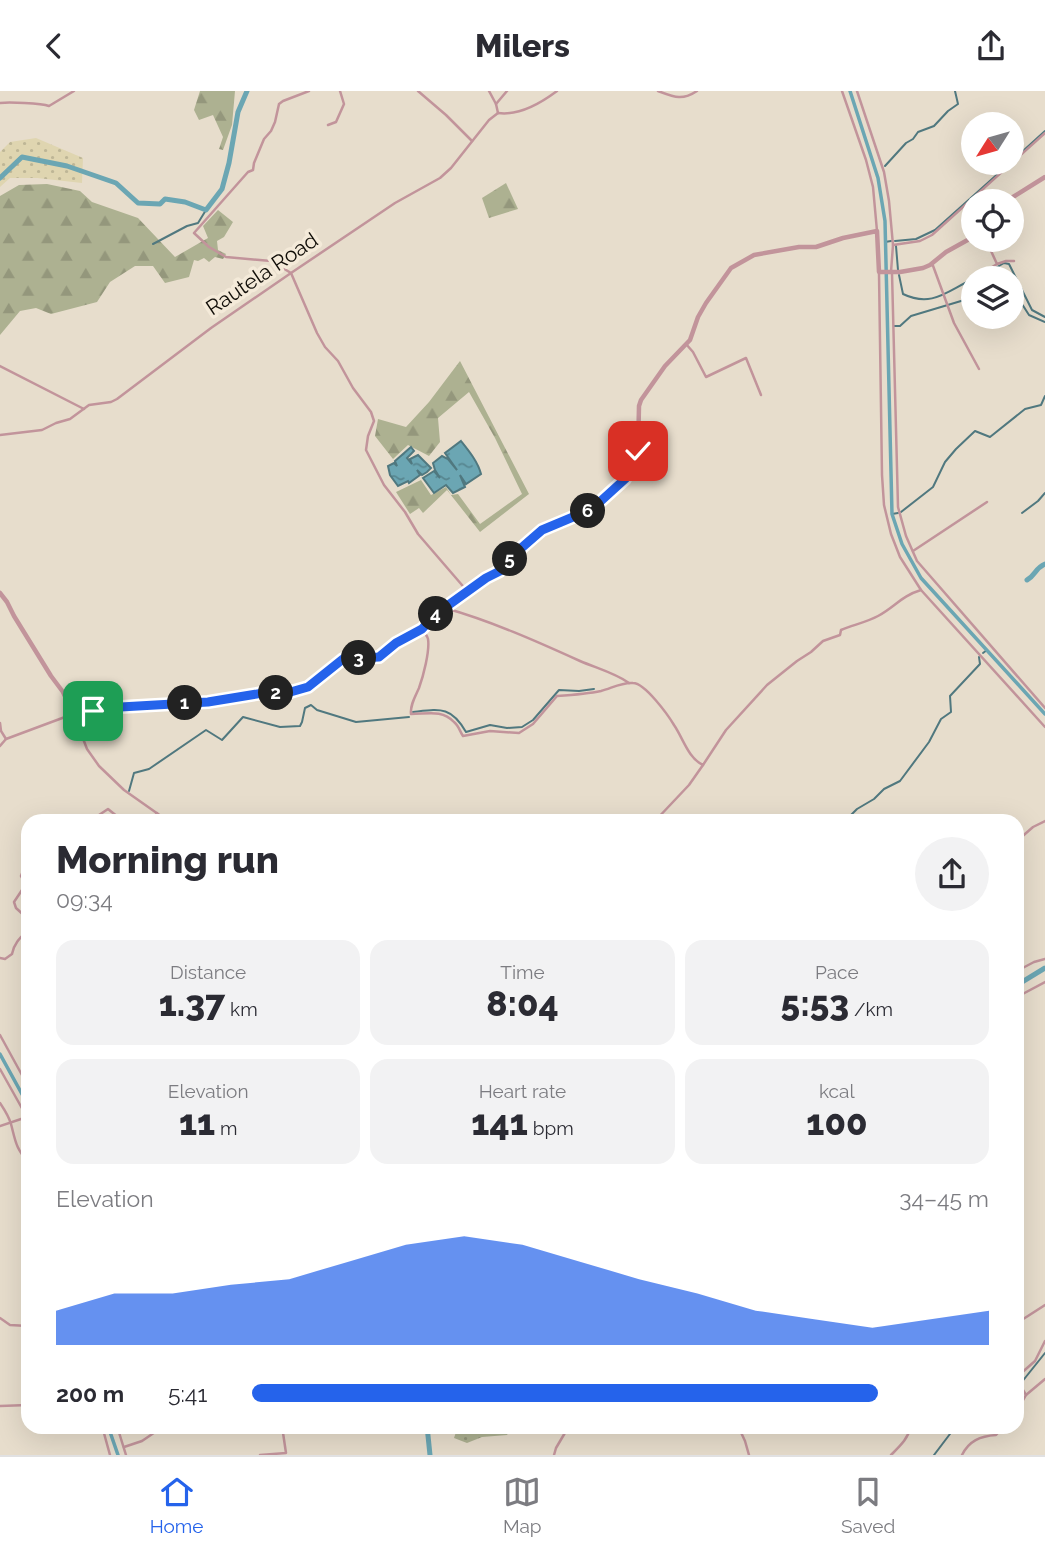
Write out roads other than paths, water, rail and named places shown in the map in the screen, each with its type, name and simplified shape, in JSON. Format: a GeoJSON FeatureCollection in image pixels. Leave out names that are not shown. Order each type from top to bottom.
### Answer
{"type":"FeatureCollection","features":[{"type":"Feature","properties":{"kind":"street"},"geometry":{"type":"LineString","coordinates":[[0,103],[49,106],[74,91]]}},
{"type":"Feature","properties":{"kind":"street"},"geometry":{"type":"LineString","coordinates":[[309,91],[279,104],[275,123],[264,139],[253,170],[248,172],[194,233],[209,247],[226,257],[271,261],[291,273],[325,347],[338,361],[371,412],[374,421],[366,450],[384,485],[418,534],[468,592]]}},
{"type":"Feature","properties":{"kind":"street"},"geometry":{"type":"LineString","coordinates":[[328,125],[336,122],[344,104],[340,91]]}},
{"type":"Feature","properties":{"kind":"street"},"geometry":{"type":"LineString","coordinates":[[418,91],[472,141]]}},
{"type":"Feature","properties":{"kind":"street"},"geometry":{"type":"LineString","coordinates":[[489,91],[498,113],[513,113],[531,107],[557,91]]}},
{"type":"Feature","properties":{"kind":"street"},"geometry":{"type":"LineString","coordinates":[[496,104],[507,91]]}},
{"type":"Feature","properties":{"kind":"street"},"geometry":{"type":"LineString","coordinates":[[658,91],[688,97],[697,91]]}},
{"type":"Feature","properties":{"kind":"street"},"geometry":{"type":"LineString","coordinates":[[842,91],[873,187],[877,231],[886,272],[898,453],[898,507],[906,536],[917,561],[1045,708]]}},
{"type":"Feature","properties":{"kind":"street"},"geometry":{"type":"LineString","coordinates":[[857,91],[884,172],[893,245],[886,272],[882,475],[884,505],[891,534],[900,557],[921,590],[1045,727]]}},
{"type":"Feature","properties":{"kind":"street","name":"Rautela Road"},"geometry":{"type":"LineString","coordinates":[[0,435],[42,430],[70,419],[89,405],[117,399],[211,328],[291,273],[395,203],[440,178],[498,113]]}},
{"type":"Feature","properties":{"kind":"street"},"geometry":{"type":"LineString","coordinates":[[893,245],[920,241],[932,235],[1045,134]]}},
{"type":"Feature","properties":{"kind":"street"},"geometry":{"type":"LineString","coordinates":[[1024,190],[1045,177]]}},
{"type":"Feature","properties":{"kind":"street"},"geometry":{"type":"LineString","coordinates":[[0,745],[6,739],[53,721],[103,708],[208,702],[269,692],[287,693],[308,687],[343,659],[379,657],[396,643],[422,629],[436,614],[486,578],[500,571],[511,557],[542,530],[592,509],[625,479],[638,451],[641,400],[665,366],[690,340],[698,317],[731,268],[754,255],[799,247],[816,247],[842,238],[877,231]]}},
{"type":"Feature","properties":{"kind":"street"},"geometry":{"type":"LineString","coordinates":[[886,272],[923,268],[961,243]]}},
{"type":"Feature","properties":{"kind":"street"},"geometry":{"type":"LineString","coordinates":[[992,252],[997,264]]}},
{"type":"Feature","properties":{"kind":"street"},"geometry":{"type":"LineString","coordinates":[[994,266],[1014,261]]}},
{"type":"Feature","properties":{"kind":"street"},"geometry":{"type":"LineString","coordinates":[[932,263],[954,323],[979,369]]}},
{"type":"Feature","properties":{"kind":"street"},"geometry":{"type":"LineString","coordinates":[[686,344],[706,377],[746,358],[761,395]]}},
{"type":"Feature","properties":{"kind":"street"},"geometry":{"type":"LineString","coordinates":[[0,366],[83,409]]}},
{"type":"Feature","properties":{"kind":"street"},"geometry":{"type":"LineString","coordinates":[[913,551],[987,502]]}},
{"type":"Feature","properties":{"kind":"street"},"geometry":{"type":"LineString","coordinates":[[662,814],[689,785],[726,730],[760,696],[767,685],[823,641],[840,635],[841,630],[877,617],[899,599],[921,590]]}},
{"type":"Feature","properties":{"kind":"street"},"geometry":{"type":"LineString","coordinates":[[0,593],[63,692],[87,749],[99,766],[124,790],[157,813]]}},
{"type":"Feature","properties":{"kind":"street"},"geometry":{"type":"LineString","coordinates":[[444,608],[501,627],[630,683]]}},
{"type":"Feature","properties":{"kind":"street"},"geometry":{"type":"LineString","coordinates":[[422,629],[428,642],[425,668],[410,713],[414,715],[440,713],[449,716],[463,736],[490,731],[519,733],[533,724],[557,697],[623,684],[640,684],[674,725],[691,755],[703,765]]}},
{"type":"Feature","properties":{"kind":"street"},"geometry":{"type":"LineString","coordinates":[[0,723],[6,739]]}},
{"type":"Feature","properties":{"kind":"street"},"geometry":{"type":"LineString","coordinates":[[1024,835],[1045,821]]}},
{"type":"Feature","properties":{"kind":"street"},"geometry":{"type":"LineString","coordinates":[[21,892],[14,902],[21,913]]}},
{"type":"Feature","properties":{"kind":"street"},"geometry":{"type":"LineString","coordinates":[[0,958],[5,959],[12,954],[13,947],[21,936]]}},
{"type":"Feature","properties":{"kind":"street"},"geometry":{"type":"LineString","coordinates":[[1024,967],[1045,958]]}},
{"type":"Feature","properties":{"kind":"street"},"geometry":{"type":"LineString","coordinates":[[1024,993],[1045,982]]}},
{"type":"Feature","properties":{"kind":"street"},"geometry":{"type":"LineString","coordinates":[[0,1035],[21,1073]]}},
{"type":"Feature","properties":{"kind":"street"},"geometry":{"type":"LineString","coordinates":[[0,1069],[21,1106]]}},
{"type":"Feature","properties":{"kind":"street"},"geometry":{"type":"LineString","coordinates":[[0,1103],[21,1153]]}},
{"type":"Feature","properties":{"kind":"street"},"geometry":{"type":"LineString","coordinates":[[0,1125],[21,1120]]}},
{"type":"Feature","properties":{"kind":"street"},"geometry":{"type":"LineString","coordinates":[[1024,1319],[1045,1305]]}},
{"type":"Feature","properties":{"kind":"street"},"geometry":{"type":"LineString","coordinates":[[0,1318],[10,1325],[21,1326]]}},
{"type":"Feature","properties":{"kind":"street"},"geometry":{"type":"LineString","coordinates":[[1024,1371],[1035,1361],[1045,1341]]}},
{"type":"Feature","properties":{"kind":"street"},"geometry":{"type":"LineString","coordinates":[[1024,1399],[1045,1380]]}},
{"type":"Feature","properties":{"kind":"street"},"geometry":{"type":"LineString","coordinates":[[1024,1391],[1026,1395]]}},
{"type":"Feature","properties":{"kind":"street"},"geometry":{"type":"LineString","coordinates":[[0,1406],[21,1405]]}},
{"type":"Feature","properties":{"kind":"street"},"geometry":{"type":"LineString","coordinates":[[102,1434],[110,1455]]}},
{"type":"Feature","properties":{"kind":"street"},"geometry":{"type":"LineString","coordinates":[[120,1434],[126,1455]]}},
{"type":"Feature","properties":{"kind":"street"},"geometry":{"type":"LineString","coordinates":[[124,1447],[152,1434]]}},
{"type":"Feature","properties":{"kind":"street"},"geometry":{"type":"LineString","coordinates":[[260,1455],[286,1454],[283,1434]]}},
{"type":"Feature","properties":{"kind":"street"},"geometry":{"type":"LineString","coordinates":[[554,1455],[564,1434]]}},
{"type":"Feature","properties":{"kind":"street"},"geometry":{"type":"LineString","coordinates":[[742,1434],[749,1455]]}},
{"type":"Feature","properties":{"kind":"street"},"geometry":{"type":"LineString","coordinates":[[891,1455],[909,1434]]}},
{"type":"Feature","properties":{"kind":"street"},"geometry":{"type":"LineString","coordinates":[[962,1455],[966,1446],[983,1436],[997,1434]]}},
{"type":"Feature","properties":{"kind":"water"},"geometry":{"type":"Polygon","coordinates":[[[461,441],[481,474],[466,484],[460,475],[465,487],[453,493],[446,485],[434,493],[423,478],[434,471],[440,478],[433,463],[442,456],[457,470],[445,453],[461,441]]]}},
{"type":"Feature","properties":{"kind":"water"},"geometry":{"type":"Polygon","coordinates":[[[411,447],[414,451],[407,458],[412,464],[410,459],[418,455],[431,468],[422,475],[417,470],[420,475],[409,483],[408,481],[398,486],[390,475],[388,466],[394,463],[397,466],[395,461],[411,447]]]}},
{"type":"Feature","properties":{"kind":"waterway"},"geometry":{"type":"LineString","coordinates":[[0,178],[22,157],[67,166],[116,183],[138,203],[160,204],[165,199],[185,202],[206,210],[222,189],[238,112],[247,91]]}},
{"type":"Feature","properties":{"kind":"waterway"},"geometry":{"type":"LineString","coordinates":[[850,91],[878,178],[885,221],[892,514],[902,544],[921,578],[1045,714]]}},
{"type":"Feature","properties":{"kind":"waterway"},"geometry":{"type":"LineString","coordinates":[[885,166],[918,132],[934,126],[958,104],[955,91]]}},
{"type":"Feature","properties":{"kind":"waterway"},"geometry":{"type":"LineString","coordinates":[[1024,150],[1045,131]]}},
{"type":"Feature","properties":{"kind":"waterway"},"geometry":{"type":"LineString","coordinates":[[895,241],[916,239],[935,230],[997,175]]}},
{"type":"Feature","properties":{"kind":"waterway"},"geometry":{"type":"LineString","coordinates":[[153,244],[198,223],[206,210]]}},
{"type":"Feature","properties":{"kind":"waterway"},"geometry":{"type":"LineString","coordinates":[[885,242],[891,241]]}},
{"type":"Feature","properties":{"kind":"waterway"},"geometry":{"type":"LineString","coordinates":[[896,246],[898,270]]}},
{"type":"Feature","properties":{"kind":"waterway"},"geometry":{"type":"LineString","coordinates":[[999,266],[1004,263],[1010,266]]}},
{"type":"Feature","properties":{"kind":"waterway"},"geometry":{"type":"LineString","coordinates":[[899,275],[903,294],[913,298],[931,299],[961,285]]}},
{"type":"Feature","properties":{"kind":"waterway"},"geometry":{"type":"LineString","coordinates":[[1024,294],[1032,310],[1045,317]]}},
{"type":"Feature","properties":{"kind":"waterway"},"geometry":{"type":"LineString","coordinates":[[894,326],[900,326],[911,316],[961,301]]}},
{"type":"Feature","properties":{"kind":"waterway"},"geometry":{"type":"LineString","coordinates":[[1024,307],[1029,315],[1045,322]]}},
{"type":"Feature","properties":{"kind":"waterway"},"geometry":{"type":"LineString","coordinates":[[901,512],[933,487],[945,462],[975,431],[990,437],[1025,409],[1041,405],[1045,396]]}},
{"type":"Feature","properties":{"kind":"waterway"},"geometry":{"type":"LineString","coordinates":[[1022,513],[1045,493]]}},
{"type":"Feature","properties":{"kind":"waterway"},"geometry":{"type":"LineString","coordinates":[[892,514],[898,513]]}},
{"type":"Feature","properties":{"kind":"waterway"},"geometry":{"type":"LineString","coordinates":[[1027,580],[1045,564]]}},
{"type":"Feature","properties":{"kind":"waterway"},"geometry":{"type":"LineString","coordinates":[[983,653],[987,650]]}},
{"type":"Feature","properties":{"kind":"waterway"},"geometry":{"type":"LineString","coordinates":[[852,814],[884,789],[900,781],[929,742],[941,719],[951,712],[950,696],[980,664],[979,657]]}},
{"type":"Feature","properties":{"kind":"waterway"},"geometry":{"type":"LineString","coordinates":[[413,712],[438,710],[450,713],[466,732],[490,725],[522,727],[533,720],[559,690],[594,689]]}},
{"type":"Feature","properties":{"kind":"waterway"},"geometry":{"type":"LineString","coordinates":[[129,791],[134,773],[149,769],[206,730],[222,740],[243,717],[280,727],[300,726],[305,708],[311,705],[317,710],[356,722],[409,717]]}},
{"type":"Feature","properties":{"kind":"waterway"},"geometry":{"type":"LineString","coordinates":[[1024,981],[1045,968]]}},
{"type":"Feature","properties":{"kind":"waterway"},"geometry":{"type":"LineString","coordinates":[[0,1054],[21,1092]]}},
{"type":"Feature","properties":{"kind":"waterway"},"geometry":{"type":"LineString","coordinates":[[1024,1379],[1045,1353]]}},
{"type":"Feature","properties":{"kind":"waterway"},"geometry":{"type":"LineString","coordinates":[[111,1434],[118,1455]]}},
{"type":"Feature","properties":{"kind":"waterway"},"geometry":{"type":"LineString","coordinates":[[428,1434],[430,1455]]}},
{"type":"Feature","properties":{"kind":"waterway"},"geometry":{"type":"LineString","coordinates":[[934,1455],[950,1434]]}}]}
